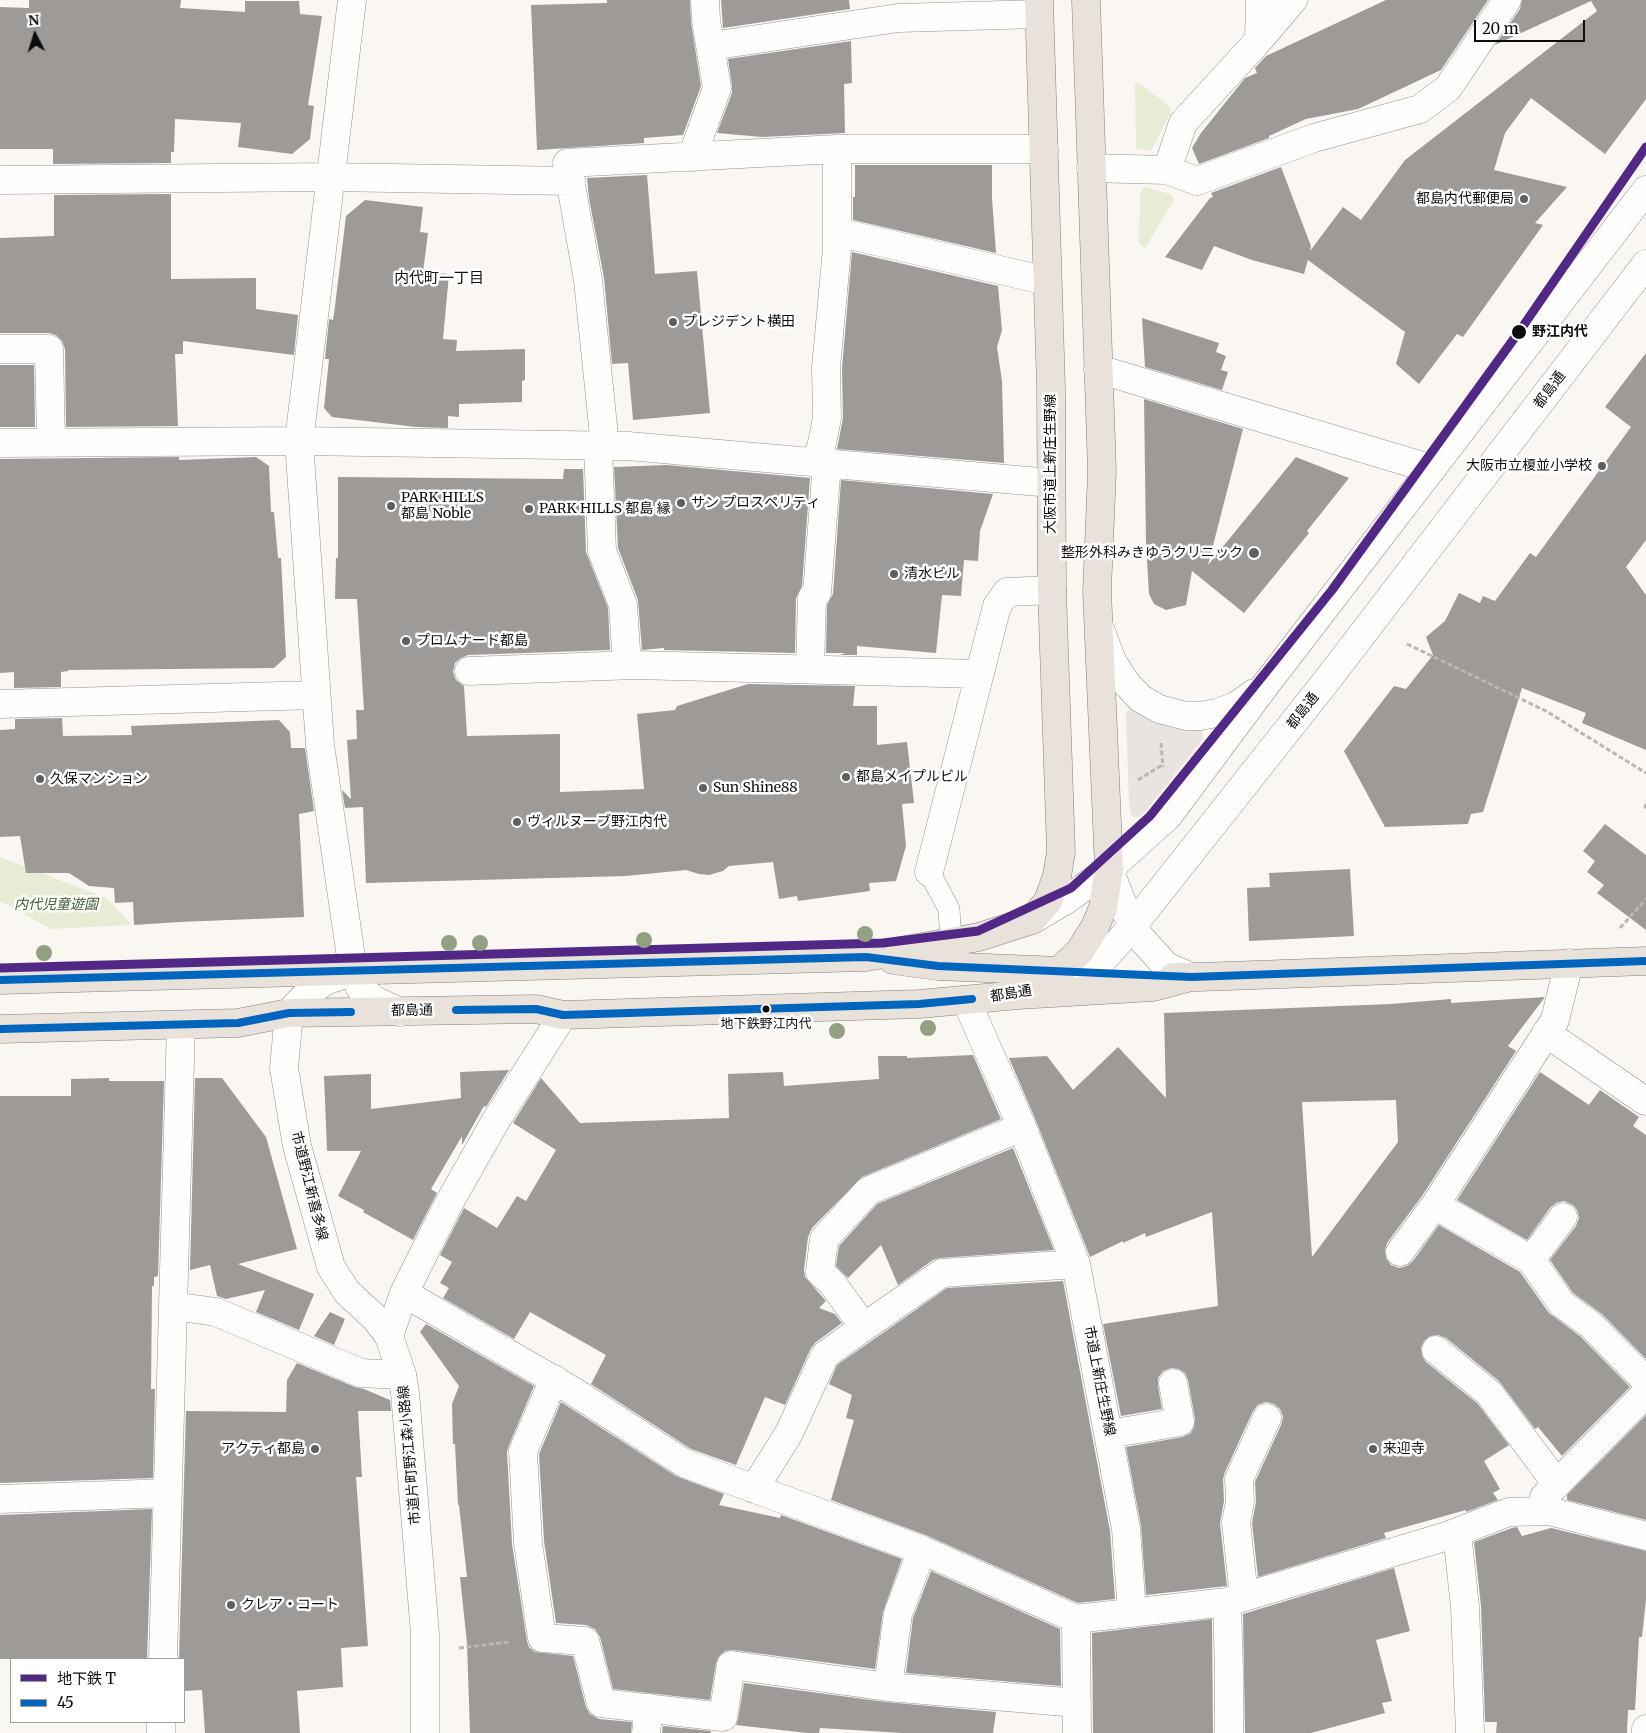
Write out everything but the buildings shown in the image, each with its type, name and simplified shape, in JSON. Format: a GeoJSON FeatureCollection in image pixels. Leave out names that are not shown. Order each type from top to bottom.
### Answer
{"type":"FeatureCollection","features":[{"type":"Feature","properties":{"kind":"main road"},"geometry":{"type":"LineString","coordinates":[[1018,995],[1052,973],[1060,971],[1080,951],[1095,927],[1103,908],[1109,869],[1097,591],[1102,471],[1086,0]]}},
{"type":"Feature","properties":{"kind":"main road","name":"大阪市道上新庄生野線"},"geometry":{"type":"LineString","coordinates":[[1032,920],[1048,901],[1057,876],[1061,852],[1052,590],[1051,387],[1039,7]]}},
{"type":"Feature","properties":{"kind":"main road"},"geometry":{"type":"LineString","coordinates":[[0,980],[866,957],[979,937],[1032,920]]}},
{"type":"Feature","properties":{"kind":"main road"},"geometry":{"type":"LineString","coordinates":[[866,957],[938,966],[1191,977],[1646,961]]}},
{"type":"Feature","properties":{"kind":"main road"},"geometry":{"type":"LineString","coordinates":[[1018,995],[1153,988],[1191,977]]}},
{"type":"Feature","properties":{"kind":"main road","name":"都島通"},"geometry":{"type":"LineString","coordinates":[[0,1029],[238,1023],[289,1013],[536,1009],[563,1015],[919,1004],[1018,995]]}},
{"type":"Feature","properties":{"kind":"street"},"geometry":{"type":"LineString","coordinates":[[352,0],[299,441],[320,745],[353,971],[360,988],[374,1000],[400,1012]]}},
{"type":"Feature","properties":{"kind":"street"},"geometry":{"type":"LineString","coordinates":[[692,157],[717,88],[706,20],[705,0]]}},
{"type":"Feature","properties":{"kind":"street"},"geometry":{"type":"LineString","coordinates":[[1259,40],[1260,0]]}},
{"type":"Feature","properties":{"kind":"street"},"geometry":{"type":"LineString","coordinates":[[1167,170],[1183,123],[1293,0]]}},
{"type":"Feature","properties":{"kind":"street"},"geometry":{"type":"LineString","coordinates":[[1091,168],[1167,170],[1197,182],[1314,138],[1420,109],[1448,88],[1507,0]]}},
{"type":"Feature","properties":{"kind":"street"},"geometry":{"type":"LineString","coordinates":[[710,46],[900,9],[1039,7]]}},
{"type":"Feature","properties":{"kind":"street"},"geometry":{"type":"LineString","coordinates":[[627,665],[623,605],[602,551],[602,446],[588,280],[567,163],[837,150],[1044,150]]}},
{"type":"Feature","properties":{"kind":"street"},"geometry":{"type":"LineString","coordinates":[[810,669],[812,598],[816,593],[821,448],[828,418],[826,367],[837,249],[837,150]]}},
{"type":"Feature","properties":{"kind":"street"},"geometry":{"type":"LineString","coordinates":[[0,180],[330,177],[571,181]]}},
{"type":"Feature","properties":{"kind":"street"},"geometry":{"type":"LineString","coordinates":[[1032,920],[1066,900],[1109,869],[1168,816],[1264,687],[1646,190]]}},
{"type":"Feature","properties":{"kind":"street"},"geometry":{"type":"LineString","coordinates":[[837,232],[1047,281]]}},
{"type":"Feature","properties":{"kind":"street","name":"都島通"},"geometry":{"type":"LineString","coordinates":[[1018,995],[1088,973],[1100,963],[1133,925],[1328,679],[1646,264]]}},
{"type":"Feature","properties":{"kind":"street"},"geometry":{"type":"LineString","coordinates":[[0,349],[50,348],[50,443]]}},
{"type":"Feature","properties":{"kind":"street"},"geometry":{"type":"LineString","coordinates":[[1098,370],[1432,469]]}},
{"type":"Feature","properties":{"kind":"street"},"geometry":{"type":"LineString","coordinates":[[0,443],[299,441],[628,446],[1051,483]]}},
{"type":"Feature","properties":{"kind":"street"},"geometry":{"type":"LineString","coordinates":[[929,872],[997,606],[1007,592],[1052,590]]}},
{"type":"Feature","properties":{"kind":"street"},"geometry":{"type":"LineString","coordinates":[[1098,625],[1112,661],[1126,683],[1140,698],[1159,709],[1186,716],[1217,713],[1236,706],[1264,687]]}},
{"type":"Feature","properties":{"kind":"street"},"geometry":{"type":"LineString","coordinates":[[469,671],[627,665],[979,674]]}},
{"type":"Feature","properties":{"kind":"street"},"geometry":{"type":"LineString","coordinates":[[0,704],[316,695]]}},
{"type":"Feature","properties":{"kind":"street"},"geometry":{"type":"LineString","coordinates":[[1109,869],[1125,910],[1139,936],[1166,966],[1191,977]]}},
{"type":"Feature","properties":{"kind":"street"},"geometry":{"type":"LineString","coordinates":[[1400,1252],[1435,1205],[1555,1020],[1569,964]]}},
{"type":"Feature","properties":{"kind":"street"},"geometry":{"type":"LineString","coordinates":[[289,1013],[306,995],[325,981],[353,971]]}},
{"type":"Feature","properties":{"kind":"street","name":"市道上新庄生野線"},"geometry":{"type":"LineString","coordinates":[[966,1000],[1022,1127],[1076,1264],[1126,1528],[1132,1613]]}},
{"type":"Feature","properties":{"kind":"street","name":"市道野江新喜多線"},"geometry":{"type":"LineString","coordinates":[[289,1013],[284,1068],[288,1096],[297,1146],[326,1254],[331,1267],[347,1292],[375,1318],[389,1336]]}},
{"type":"Feature","properties":{"kind":"street"},"geometry":{"type":"LineString","coordinates":[[389,1336],[404,1293],[449,1203],[495,1122],[563,1015]]}},
{"type":"Feature","properties":{"kind":"street"},"geometry":{"type":"LineString","coordinates":[[163,1658],[181,1024]]}},
{"type":"Feature","properties":{"kind":"street"},"geometry":{"type":"LineString","coordinates":[[1546,1033],[1645,1101]]}},
{"type":"Feature","properties":{"kind":"street"},"geometry":{"type":"LineString","coordinates":[[864,1327],[832,1283],[820,1272],[824,1239],[868,1190],[1022,1127]]}},
{"type":"Feature","properties":{"kind":"street"},"geometry":{"type":"LineString","coordinates":[[1435,1205],[1530,1260],[1562,1304],[1591,1325],[1646,1381]]}},
{"type":"Feature","properties":{"kind":"street"},"geometry":{"type":"LineString","coordinates":[[1530,1260],[1563,1217]]}},
{"type":"Feature","properties":{"kind":"street"},"geometry":{"type":"LineString","coordinates":[[754,1489],[789,1433],[824,1355],[864,1327],[942,1273],[1076,1264]]}},
{"type":"Feature","properties":{"kind":"street"},"geometry":{"type":"LineString","coordinates":[[404,1293],[554,1379],[684,1463],[922,1550],[1076,1620],[1236,1600],[1457,1533],[1510,1512],[1549,1511],[1646,1536]]}},
{"type":"Feature","properties":{"kind":"street"},"geometry":{"type":"LineString","coordinates":[[173,1306],[216,1312],[361,1373],[402,1375]]}},
{"type":"Feature","properties":{"kind":"street","name":"市道片町野江森小路線"},"geometry":{"type":"LineString","coordinates":[[389,1336],[402,1375],[405,1393],[425,1634],[426,1733]]}},
{"type":"Feature","properties":{"kind":"street"},"geometry":{"type":"LineString","coordinates":[[1436,1350],[1489,1393],[1557,1484]]}},
{"type":"Feature","properties":{"kind":"street"},"geometry":{"type":"LineString","coordinates":[[554,1379],[523,1451],[528,1544],[542,1638],[585,1641],[601,1703],[648,1721],[723,1717],[731,1665],[888,1687],[1077,1703]]}},
{"type":"Feature","properties":{"kind":"street"},"geometry":{"type":"LineString","coordinates":[[1109,1434],[1180,1422],[1173,1383]]}},
{"type":"Feature","properties":{"kind":"street"},"geometry":{"type":"LineString","coordinates":[[1529,1512],[1646,1393]]}},
{"type":"Feature","properties":{"kind":"street"},"geometry":{"type":"LineString","coordinates":[[1229,1733],[1229,1672],[1236,1600],[1236,1522],[1240,1502],[1239,1479],[1267,1418]]}},
{"type":"Feature","properties":{"kind":"street"},"geometry":{"type":"LineString","coordinates":[[0,1499],[168,1493]]}},
{"type":"Feature","properties":{"kind":"street"},"geometry":{"type":"LineString","coordinates":[[1457,1533],[1465,1607],[1470,1733]]}},
{"type":"Feature","properties":{"kind":"street"},"geometry":{"type":"LineString","coordinates":[[888,1687],[898,1614],[922,1550]]}},
{"type":"Feature","properties":{"kind":"street"},"geometry":{"type":"LineString","coordinates":[[1076,1620],[1077,1733]]}},
{"type":"Feature","properties":{"kind":"lane"},"geometry":{"type":"LineString","coordinates":[[929,872],[949,910],[951,942]]}},
{"type":"Feature","properties":{"kind":"path"},"geometry":{"type":"LineString","coordinates":[[1407,644],[1546,711],[1646,773]]}},
{"type":"Feature","properties":{"kind":"path"},"geometry":{"type":"LineString","coordinates":[[1135,781],[1163,764]]}},
{"type":"Feature","properties":{"kind":"path"},"geometry":{"type":"LineString","coordinates":[[1618,931],[1646,899]]}},
{"type":"Feature","properties":{"kind":"path"},"geometry":{"type":"LineString","coordinates":[[459,1648],[542,1638]]}},
{"type":"Feature","properties":{"kind":"green space"},"geometry":{"type":"Polygon","coordinates":[[[1139,83],[1169,106],[1171,112],[1151,151],[1136,148],[1135,84],[1139,83]]]}},
{"type":"Feature","properties":{"kind":"green space"},"geometry":{"type":"Polygon","coordinates":[[[1144,187],[1170,194],[1174,200],[1145,248],[1139,243],[1140,195],[1144,187]]]}},
{"type":"Feature","properties":{"kind":"green space","name":"内代児童遊園"},"geometry":{"type":"Polygon","coordinates":[[[0,857],[106,898],[132,925],[51,929],[0,901],[0,857]]]}},
{"type":"Feature","properties":{"kind":"shaded area"},"geometry":{"type":"Polygon","coordinates":[[[1131,707],[1202,729],[1203,734],[1202,740],[1165,787],[1143,814],[1135,818],[1132,816],[1129,803],[1126,713],[1131,707]]]}},
{"type":"Feature","properties":{"kind":"metro line","name":"T"},"geometry":{"type":"LineString","coordinates":[[0,968],[883,943],[978,931],[1071,888],[1150,816],[1332,590],[1521,329],[1646,147]]}},
{"type":"Feature","properties":{"kind":"transit line","name":"45"},"geometry":{"type":"LineString","coordinates":[[0,980],[866,957],[938,966],[1191,977],[1646,961]]}},
{"type":"Feature","properties":{"kind":"transit line","name":"45"},"geometry":{"type":"LineString","coordinates":[[456,1010],[536,1009],[563,1015],[919,1004],[972,999]]}},
{"type":"Feature","properties":{"kind":"transit line","name":"45"},"geometry":{"type":"LineString","coordinates":[[0,1029],[238,1023],[289,1013],[351,1012]]}},
{"type":"Feature","properties":{"kind":"place","name":"都島内代郵便局"},"geometry":{"type":"Point","coordinates":[1524,199]}},
{"type":"Feature","properties":{"kind":"place","name":"プレジデント横田"},"geometry":{"type":"Point","coordinates":[673,322]}},
{"type":"Feature","properties":{"kind":"place","name":"野江内代"},"geometry":{"type":"Point","coordinates":[1519,332]}},
{"type":"Feature","properties":{"kind":"place","name":"大阪市立榎並小学校"},"geometry":{"type":"Point","coordinates":[1602,466]}},
{"type":"Feature","properties":{"kind":"place","name":"サン プロスペリティ"},"geometry":{"type":"Point","coordinates":[681,503]}},
{"type":"Feature","properties":{"kind":"place","name":"PARK HILLS 都島 Noble"},"geometry":{"type":"Point","coordinates":[391,506]}},
{"type":"Feature","properties":{"kind":"place","name":"PARK HILLS 都島 縁"},"geometry":{"type":"Point","coordinates":[529,509]}},
{"type":"Feature","properties":{"kind":"place","name":"整形外科みきゆうクリニック"},"geometry":{"type":"Point","coordinates":[1254,553]}},
{"type":"Feature","properties":{"kind":"place","name":"清水ビル"},"geometry":{"type":"Point","coordinates":[894,574]}},
{"type":"Feature","properties":{"kind":"place","name":"プロムナード都島"},"geometry":{"type":"Point","coordinates":[406,641]}},
{"type":"Feature","properties":{"kind":"place","name":"都島メイプルビル"},"geometry":{"type":"Point","coordinates":[846,777]}},
{"type":"Feature","properties":{"kind":"place","name":"久保マンション"},"geometry":{"type":"Point","coordinates":[40,779]}},
{"type":"Feature","properties":{"kind":"place","name":"Sun Shine88"},"geometry":{"type":"Point","coordinates":[703,788]}},
{"type":"Feature","properties":{"kind":"place","name":"ヴィルヌーブ野江内代"},"geometry":{"type":"Point","coordinates":[517,822]}},
{"type":"Feature","properties":{"kind":"place","name":"地下鉄野江内代"},"geometry":{"type":"Point","coordinates":[766,1009]}},
{"type":"Feature","properties":{"kind":"place","name":"アクティ都島"},"geometry":{"type":"Point","coordinates":[315,1449]}},
{"type":"Feature","properties":{"kind":"place","name":"来迎寺"},"geometry":{"type":"Point","coordinates":[1373,1449]}},
{"type":"Feature","properties":{"kind":"place","name":"クレア・コート"},"geometry":{"type":"Point","coordinates":[231,1605]}},
{"type":"Feature","properties":{"kind":"district","name":"内代町一丁目"},"geometry":{"type":"Point","coordinates":[439,279]}}]}
